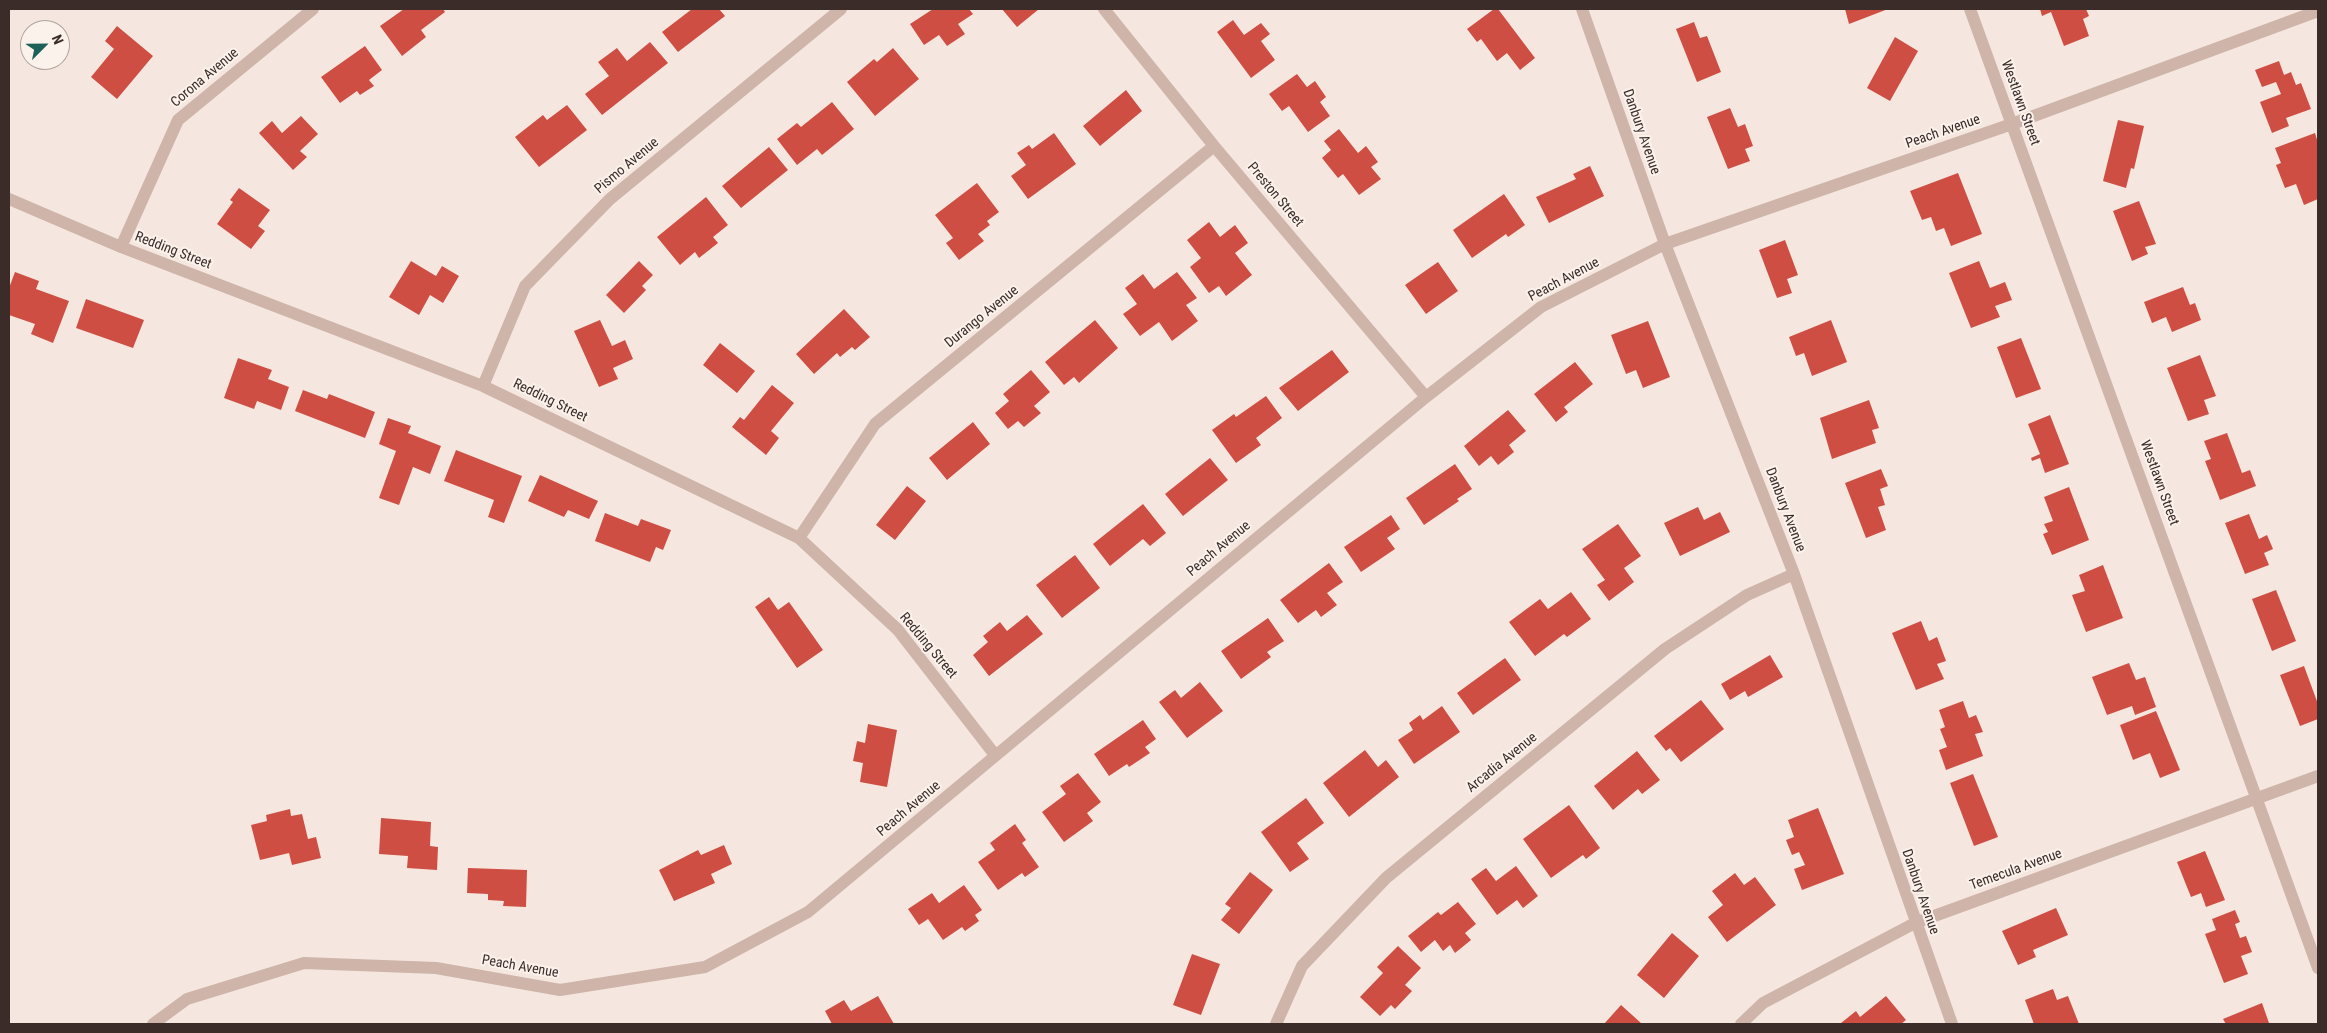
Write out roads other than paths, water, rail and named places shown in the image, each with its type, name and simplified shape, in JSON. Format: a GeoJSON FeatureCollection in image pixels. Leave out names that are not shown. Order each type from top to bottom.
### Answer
{"type":"FeatureCollection","features":[{"type":"Feature","properties":{"kind":"street","name":"Corona Avenue"},"geometry":{"type":"LineString","coordinates":[[122,247],[178,120],[313,9]]}},
{"type":"Feature","properties":{"kind":"street","name":"Pismo Avenue"},"geometry":{"type":"LineString","coordinates":[[483,386],[525,286],[610,199],[841,9]]}},
{"type":"Feature","properties":{"kind":"street","name":"Preston Street"},"geometry":{"type":"LineString","coordinates":[[1104,9],[1214,146],[1426,397]]}},
{"type":"Feature","properties":{"kind":"street","name":"Danbury Avenue"},"geometry":{"type":"LineString","coordinates":[[1582,9],[1665,244],[1794,574],[1915,924],[1952,1024]]}},
{"type":"Feature","properties":{"kind":"street","name":"Westlawn Street"},"geometry":{"type":"LineString","coordinates":[[1970,9],[2318,968]]}},
{"type":"Feature","properties":{"kind":"street","name":"Peach Avenue"},"geometry":{"type":"LineString","coordinates":[[153,1024],[187,999],[304,962],[436,968],[560,990],[705,967],[808,912],[1426,397],[1541,307],[1665,244],[2012,124],[2318,11]]}},
{"type":"Feature","properties":{"kind":"street","name":"Durango Avenue"},"geometry":{"type":"LineString","coordinates":[[799,538],[875,424],[1214,146]]}},
{"type":"Feature","properties":{"kind":"street","name":"Redding Street"},"geometry":{"type":"LineString","coordinates":[[9,199],[122,247],[483,386],[799,538],[898,630],[995,755]]}},
{"type":"Feature","properties":{"kind":"street","name":"Arcadia Avenue"},"geometry":{"type":"LineString","coordinates":[[1276,1024],[1302,966],[1386,878],[1665,649],[1747,595],[1794,574]]}},
{"type":"Feature","properties":{"kind":"street","name":"Temecula Avenue"},"geometry":{"type":"LineString","coordinates":[[1741,1024],[1763,1003],[1915,924],[2318,776]]}}]}
